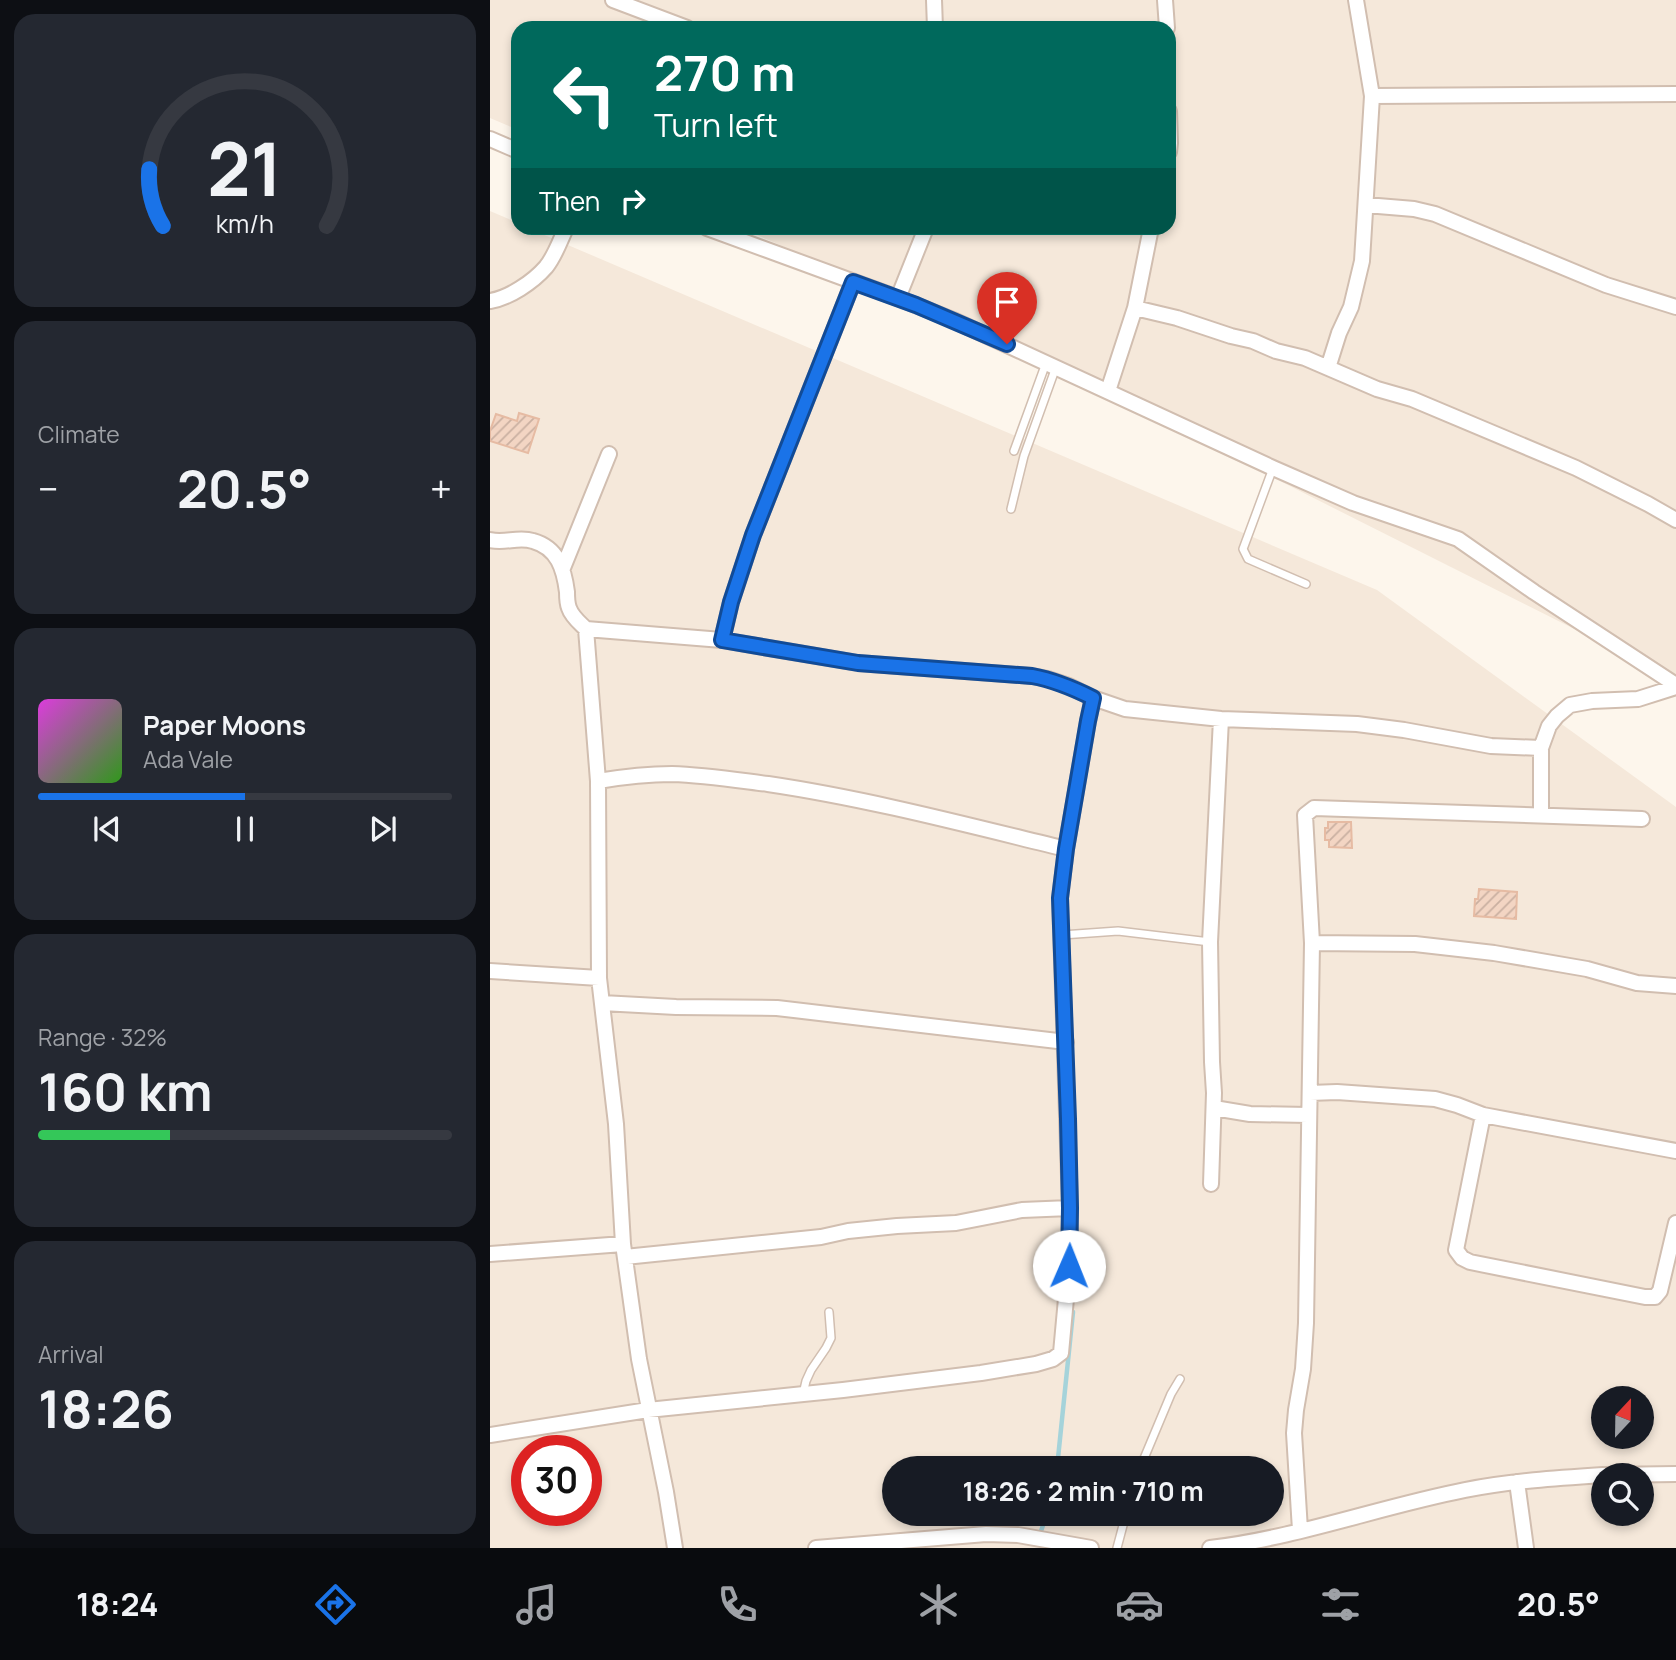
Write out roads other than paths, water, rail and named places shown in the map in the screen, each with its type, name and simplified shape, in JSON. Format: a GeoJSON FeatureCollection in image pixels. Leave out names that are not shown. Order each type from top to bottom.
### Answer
{"type":"FeatureCollection","features":[{"type":"Feature","properties":{"kind":"street"},"geometry":{"type":"LineString","coordinates":[[612,0],[668,21]]}},
{"type":"Feature","properties":{"kind":"street"},"geometry":{"type":"LineString","coordinates":[[934,0],[935,21]]}},
{"type":"Feature","properties":{"kind":"street"},"geometry":{"type":"LineString","coordinates":[[1165,0],[1166,21]]}},
{"type":"Feature","properties":{"kind":"street"},"geometry":{"type":"LineString","coordinates":[[1328,368],[1351,307],[1363,261],[1372,96],[1356,0]]}},
{"type":"Feature","properties":{"kind":"street"},"geometry":{"type":"LineString","coordinates":[[1372,96],[1676,94]]}},
{"type":"Feature","properties":{"kind":"street"},"geometry":{"type":"LineString","coordinates":[[490,139],[511,147]]}},
{"type":"Feature","properties":{"kind":"street"},"geometry":{"type":"LineString","coordinates":[[1366,205],[1414,209],[1435,214],[1605,285],[1676,307]]}},
{"type":"Feature","properties":{"kind":"street"},"geometry":{"type":"LineString","coordinates":[[490,301],[514,293],[545,268],[563,235]]}},
{"type":"Feature","properties":{"kind":"street"},"geometry":{"type":"LineString","coordinates":[[726,235],[963,324],[1273,468],[1353,502],[1458,539],[1676,686]]}},
{"type":"Feature","properties":{"kind":"street"},"geometry":{"type":"LineString","coordinates":[[898,298],[923,235]]}},
{"type":"Feature","properties":{"kind":"street"},"geometry":{"type":"LineString","coordinates":[[1108,391],[1135,307],[1150,235]]}},
{"type":"Feature","properties":{"kind":"street"},"geometry":{"type":"LineString","coordinates":[[722,640],[731,602],[753,535],[853,282]]}},
{"type":"Feature","properties":{"kind":"street"},"geometry":{"type":"LineString","coordinates":[[1135,307],[1305,358],[1377,388],[1412,399],[1576,468],[1676,520]]}},
{"type":"Feature","properties":{"kind":"street"},"geometry":{"type":"LineString","coordinates":[[563,568],[609,453]]}},
{"type":"Feature","properties":{"kind":"street"},"geometry":{"type":"LineString","coordinates":[[490,540],[505,542],[519,538],[533,540],[545,546],[563,568],[569,608],[576,620],[586,629],[722,640],[858,663],[1032,676],[1069,686],[1125,709],[1221,719],[1357,724],[1491,746],[1541,748]]}},
{"type":"Feature","properties":{"kind":"street"},"geometry":{"type":"LineString","coordinates":[[586,629],[598,781],[599,978],[616,1124],[624,1250],[648,1410],[675,1548]]}},
{"type":"Feature","properties":{"kind":"street"},"geometry":{"type":"LineString","coordinates":[[1541,815],[1541,748],[1549,726],[1557,716],[1570,705],[1638,699],[1676,686]]}},
{"type":"Feature","properties":{"kind":"street"},"geometry":{"type":"LineString","coordinates":[[490,1436],[648,1410],[981,1373],[1053,1360],[1061,1353],[1069,1266],[1070,1208],[1060,898],[1093,698]]}},
{"type":"Feature","properties":{"kind":"street"},"geometry":{"type":"LineString","coordinates":[[1211,1184],[1214,1108],[1210,942],[1221,719]]}},
{"type":"Feature","properties":{"kind":"street"},"geometry":{"type":"LineString","coordinates":[[598,781],[638,775],[674,774],[750,782],[849,797],[1066,849]]}},
{"type":"Feature","properties":{"kind":"street"},"geometry":{"type":"LineString","coordinates":[[1300,1530],[1294,1433],[1306,1323],[1312,943],[1305,815],[1314,808],[1642,819]]}},
{"type":"Feature","properties":{"kind":"street"},"geometry":{"type":"LineString","coordinates":[[1312,943],[1429,945],[1587,969],[1637,983],[1676,986]]}},
{"type":"Feature","properties":{"kind":"street"},"geometry":{"type":"LineString","coordinates":[[490,971],[599,978]]}},
{"type":"Feature","properties":{"kind":"street"},"geometry":{"type":"LineString","coordinates":[[602,1003],[777,1008],[1066,1042]]}},
{"type":"Feature","properties":{"kind":"street"},"geometry":{"type":"LineString","coordinates":[[1310,1093],[1337,1092],[1435,1099],[1483,1115],[1676,1151]]}},
{"type":"Feature","properties":{"kind":"street"},"geometry":{"type":"LineString","coordinates":[[1214,1108],[1250,1114],[1308,1115]]}},
{"type":"Feature","properties":{"kind":"street"},"geometry":{"type":"LineString","coordinates":[[1483,1115],[1457,1250],[1462,1258],[1470,1262],[1655,1297],[1660,1291],[1676,1223]]}},
{"type":"Feature","properties":{"kind":"street"},"geometry":{"type":"LineString","coordinates":[[490,1254],[624,1250],[821,1237],[848,1231],[956,1223],[1022,1210],[1070,1208]]}},
{"type":"Feature","properties":{"kind":"street"},"geometry":{"type":"LineString","coordinates":[[1654,1474],[1676,1474]]}},
{"type":"Feature","properties":{"kind":"street"},"geometry":{"type":"LineString","coordinates":[[1210,1548],[1277,1542],[1300,1530],[1465,1490],[1517,1482],[1591,1476]]}},
{"type":"Feature","properties":{"kind":"street"},"geometry":{"type":"LineString","coordinates":[[1517,1482],[1526,1548]]}},
{"type":"Feature","properties":{"kind":"street"},"geometry":{"type":"LineString","coordinates":[[816,1548],[986,1534],[1018,1535],[1091,1548]]}},
{"type":"Feature","properties":{"kind":"lane"},"geometry":{"type":"LineString","coordinates":[[1014,452],[1052,365]]}},
{"type":"Feature","properties":{"kind":"lane"},"geometry":{"type":"LineString","coordinates":[[1011,509],[1052,365]]}},
{"type":"Feature","properties":{"kind":"lane"},"geometry":{"type":"LineString","coordinates":[[1273,468],[1243,549],[1248,559],[1306,584]]}},
{"type":"Feature","properties":{"kind":"lane"},"geometry":{"type":"LineString","coordinates":[[1062,936],[1118,931],[1210,942]]}},
{"type":"Feature","properties":{"kind":"lane"},"geometry":{"type":"LineString","coordinates":[[803,1394],[811,1370],[831,1338],[830,1312]]}},
{"type":"Feature","properties":{"kind":"lane"},"geometry":{"type":"LineString","coordinates":[[1145,1456],[1180,1379]]}},
{"type":"Feature","properties":{"kind":"lane"},"geometry":{"type":"LineString","coordinates":[[1117,1548],[1123,1526]]}},
{"type":"Feature","properties":{"kind":"waterway"},"geometry":{"type":"LineString","coordinates":[[1058,1456],[1073,1312]]}},
{"type":"Feature","properties":{"kind":"waterway"},"geometry":{"type":"LineString","coordinates":[[1041,1531],[1043,1526]]}}]}
